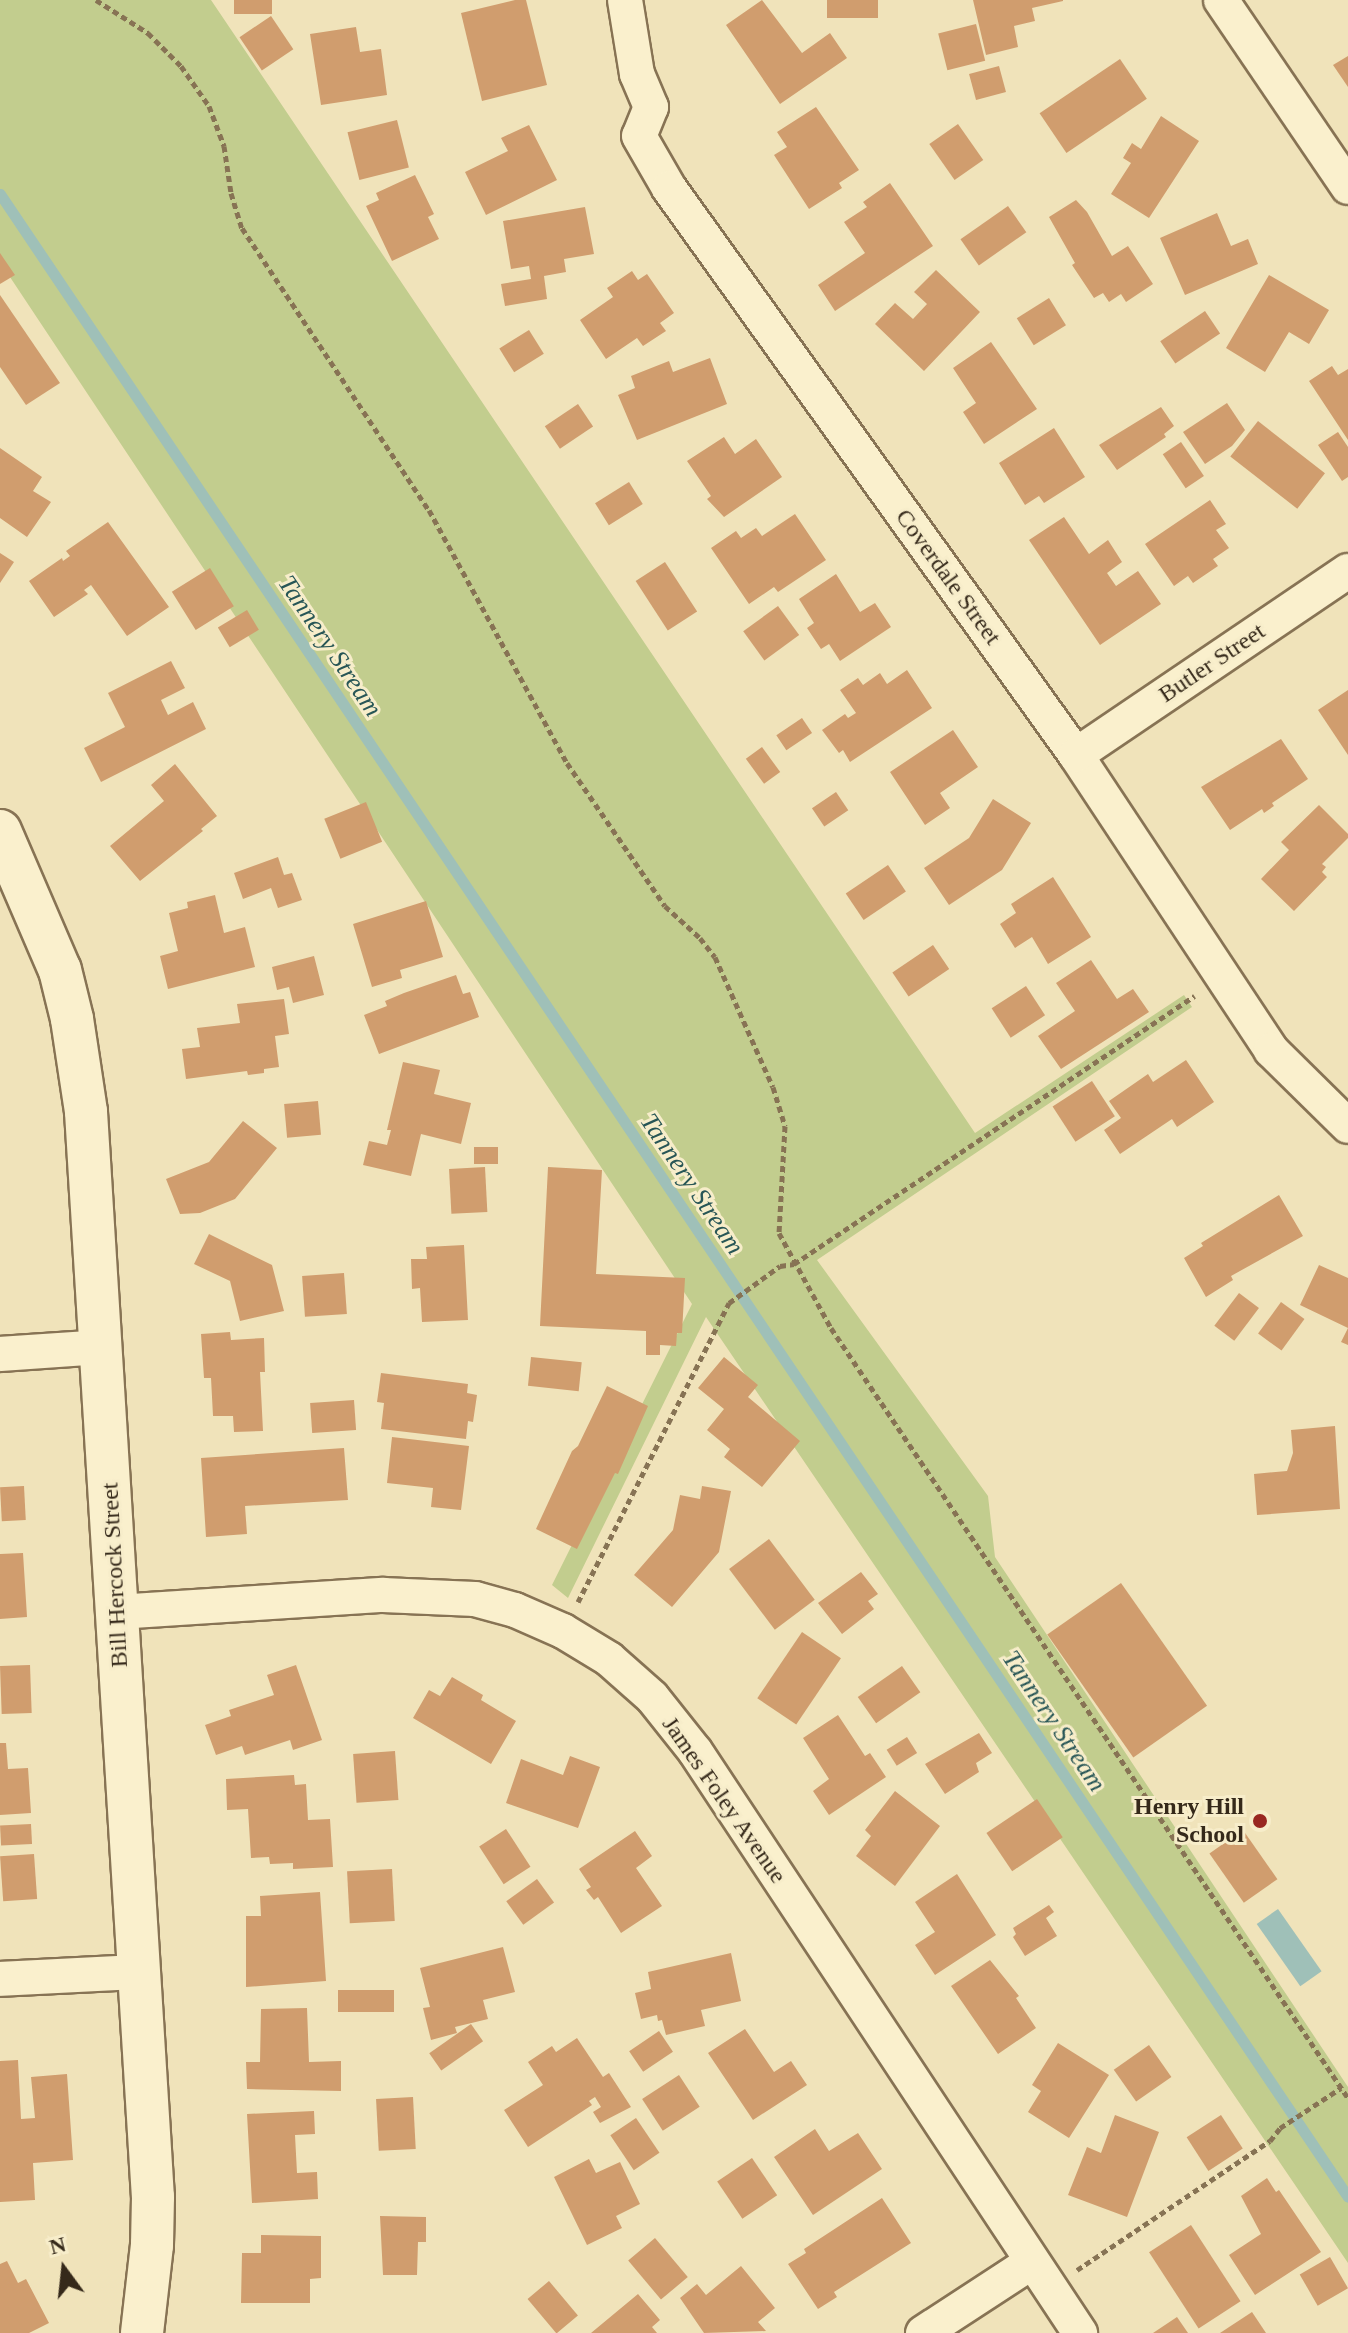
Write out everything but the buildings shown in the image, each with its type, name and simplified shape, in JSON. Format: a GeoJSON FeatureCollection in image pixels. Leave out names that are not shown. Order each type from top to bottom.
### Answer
{"type":"FeatureCollection","features":[{"type":"Feature","properties":{"kind":"street","name":"Coverdale Street"},"geometry":{"type":"LineString","coordinates":[[625,0],[637,74],[651,107],[639,136],[669,188],[1076,755],[1271,1050],[1348,1126]]}},
{"type":"Feature","properties":{"kind":"street"},"geometry":{"type":"LineString","coordinates":[[1221,0],[1348,187]]}},
{"type":"Feature","properties":{"kind":"street","name":"Butler Street"},"geometry":{"type":"LineString","coordinates":[[1076,755],[1348,571]]}},
{"type":"Feature","properties":{"kind":"street","name":"Bill Hercock Street"},"geometry":{"type":"LineString","coordinates":[[0,831],[43,927],[72,1019],[85,1101],[153,2197],[152,2245],[142,2333]]}},
{"type":"Feature","properties":{"kind":"street"},"geometry":{"type":"LineString","coordinates":[[0,1354],[102,1347]]}},
{"type":"Feature","properties":{"kind":"street","name":"James Foley Avenue"},"geometry":{"type":"LineString","coordinates":[[117,1612],[425,1595],[475,1599],[515,1610],[563,1631],[609,1659],[652,1697],[695,1751],[1080,2333]]}},
{"type":"Feature","properties":{"kind":"street"},"geometry":{"type":"LineString","coordinates":[[0,1979],[140,1972]]}},
{"type":"Feature","properties":{"kind":"street"},"geometry":{"type":"LineString","coordinates":[[923,2333],[1041,2275]]}},
{"type":"Feature","properties":{"kind":"path"},"geometry":{"type":"LineString","coordinates":[[96,0],[148,33],[181,66],[209,106],[224,146],[231,193],[242,228],[429,510],[567,763],[665,906],[700,938],[715,957],[773,1087],[785,1126],[779,1233],[831,1328],[1348,2098]]}},
{"type":"Feature","properties":{"kind":"path"},"geometry":{"type":"LineString","coordinates":[[563,1631],[729,1303],[780,1266],[794,1264],[1221,978]]}},
{"type":"Feature","properties":{"kind":"path"},"geometry":{"type":"LineString","coordinates":[[1041,2275],[1270,2141],[1280,2128],[1341,2088]]}},
{"type":"Feature","properties":{"kind":"green space"},"geometry":{"type":"Polygon","coordinates":[[[0,0],[211,0],[975,1133],[1184,995],[1192,1007],[817,1260],[988,1496],[995,1557],[1348,2087],[1348,2263],[706,1317],[568,1598],[552,1585],[692,1304],[0,262],[0,0]]]}},
{"type":"Feature","properties":{"kind":"water"},"geometry":{"type":"Polygon","coordinates":[[[1278,1909],[1322,1971],[1300,1986],[1257,1924],[1278,1909]]]}},
{"type":"Feature","properties":{"kind":"waterway","name":"Tannery Stream"},"geometry":{"type":"LineString","coordinates":[[0,194],[1348,2197]]}},
{"type":"Feature","properties":{"kind":"place","name":"Henry Hill School"},"geometry":{"type":"Point","coordinates":[1260,1821]}}]}
